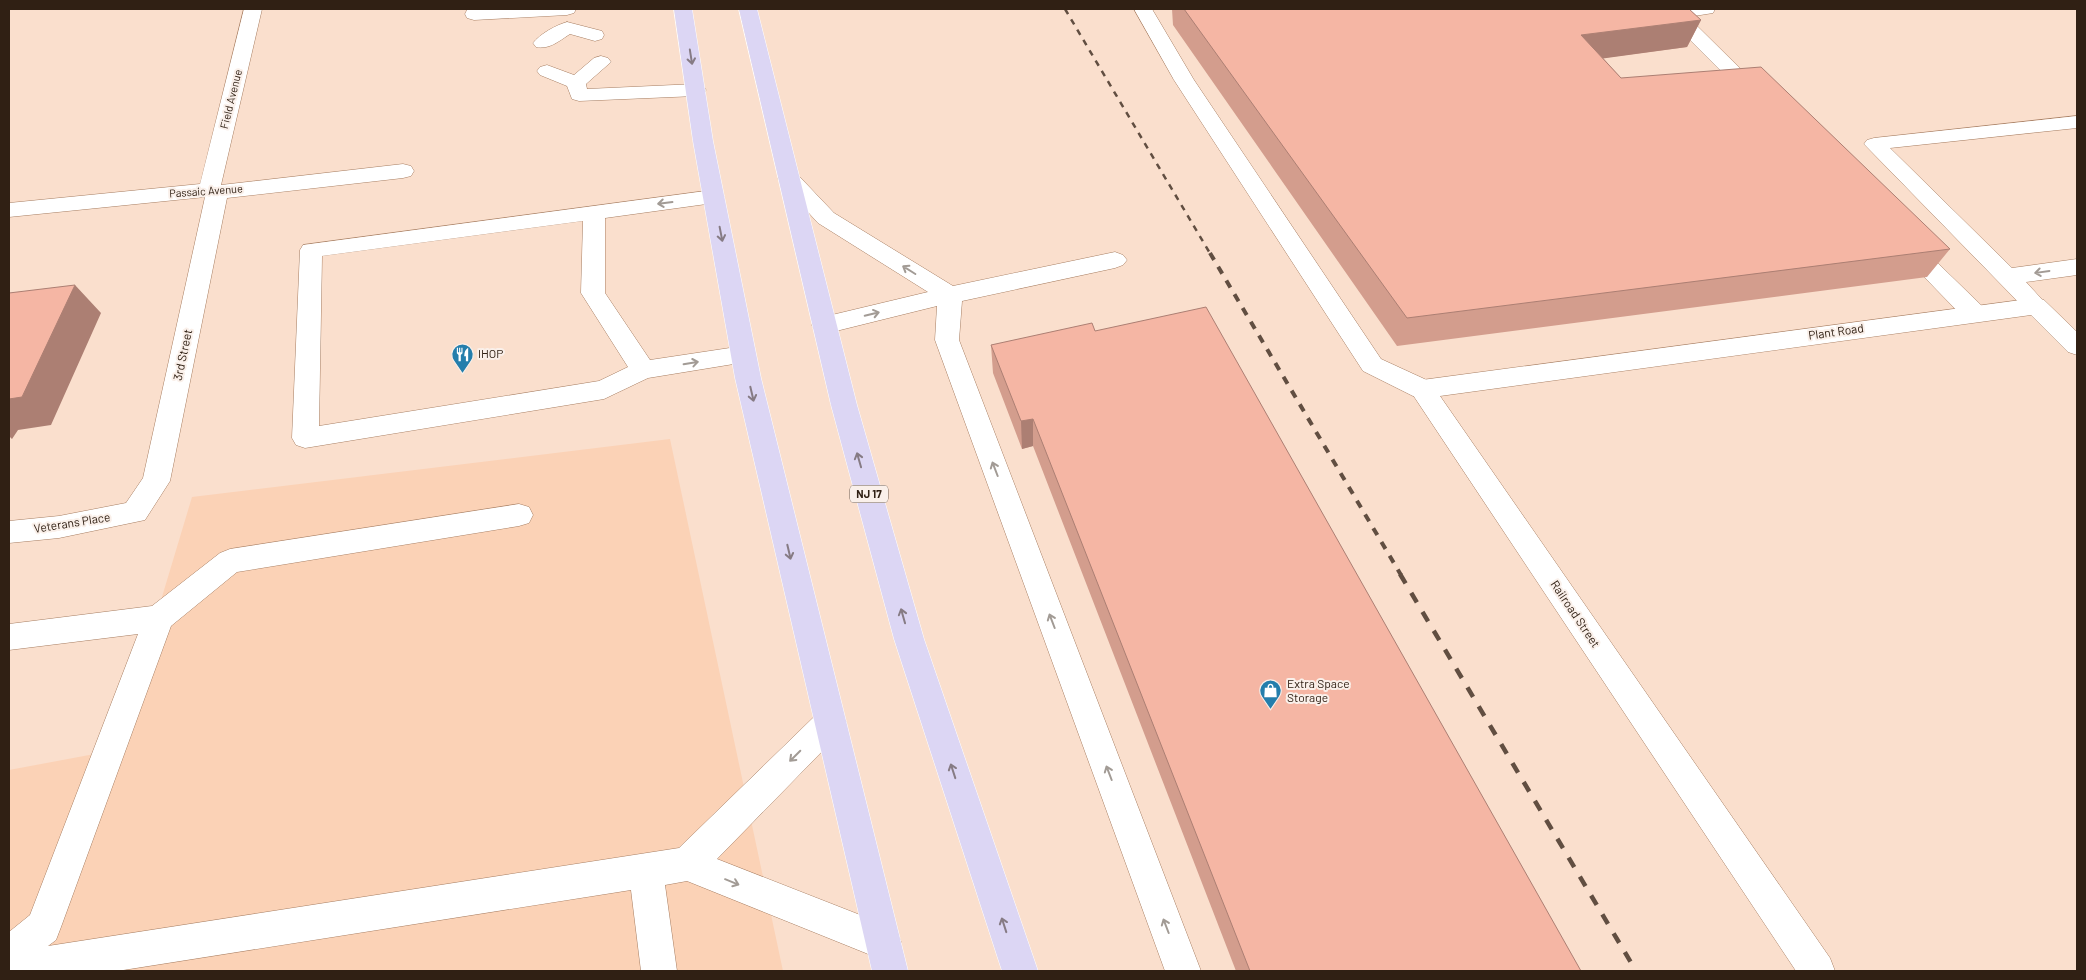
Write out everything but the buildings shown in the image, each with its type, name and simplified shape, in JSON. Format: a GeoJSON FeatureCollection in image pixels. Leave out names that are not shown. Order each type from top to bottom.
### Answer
{"type":"FeatureCollection","features":[{"type":"Feature","properties":{"kind":"highway"},"geometry":{"type":"LineString","coordinates":[[683,9],[714,197],[743,355],[887,956]]}},
{"type":"Feature","properties":{"kind":"highway","name":"NJ 17"},"geometry":{"type":"LineString","coordinates":[[748,9],[844,405],[909,638],[1020,971]]}},
{"type":"Feature","properties":{"kind":"street","name":"Field Avenue"},"geometry":{"type":"LineString","coordinates":[[213,191],[253,9]]}},
{"type":"Feature","properties":{"kind":"street"},"geometry":{"type":"LineString","coordinates":[[474,14],[566,9],[568,33]]}},
{"type":"Feature","properties":{"kind":"street"},"geometry":{"type":"LineString","coordinates":[[1143,9],[1184,80],[1372,365],[1422,389]]}},
{"type":"Feature","properties":{"kind":"street"},"geometry":{"type":"LineString","coordinates":[[1706,9],[1674,13],[1772,111]]}},
{"type":"Feature","properties":{"kind":"street"},"geometry":{"type":"LineString","coordinates":[[543,43],[568,33],[595,35]]}},
{"type":"Feature","properties":{"kind":"street"},"geometry":{"type":"LineString","coordinates":[[547,71],[575,76],[600,62]]}},
{"type":"Feature","properties":{"kind":"street"},"geometry":{"type":"LineString","coordinates":[[575,76],[579,95],[696,90]]}},
{"type":"Feature","properties":{"kind":"street"},"geometry":{"type":"LineString","coordinates":[[2077,122],[1874,144],[2077,346]]}},
{"type":"Feature","properties":{"kind":"street","name":"Passaic Avenue"},"geometry":{"type":"LineString","coordinates":[[9,210],[403,171]]}},
{"type":"Feature","properties":{"kind":"street"},"geometry":{"type":"LineString","coordinates":[[789,179],[826,218],[950,295]]}},
{"type":"Feature","properties":{"kind":"street","name":"3rd Street"},"geometry":{"type":"LineString","coordinates":[[135,512],[156,481],[213,191]]}},
{"type":"Feature","properties":{"kind":"street"},"geometry":{"type":"LineString","coordinates":[[714,197],[311,250],[305,438],[604,390],[643,370],[743,355]]}},
{"type":"Feature","properties":{"kind":"street"},"geometry":{"type":"LineString","coordinates":[[594,212],[593,293],[643,370]]}},
{"type":"Feature","properties":{"kind":"street"},"geometry":{"type":"LineString","coordinates":[[1891,230],[1975,314]]}},
{"type":"Feature","properties":{"kind":"street"},"geometry":{"type":"LineString","coordinates":[[824,325],[950,295],[1115,260]]}},
{"type":"Feature","properties":{"kind":"street"},"geometry":{"type":"LineString","coordinates":[[2007,277],[2077,268]]}},
{"type":"Feature","properties":{"kind":"street"},"geometry":{"type":"LineString","coordinates":[[950,295],[946,340],[1183,971]]}},
{"type":"Feature","properties":{"kind":"street","name":"Plant Road"},"geometry":{"type":"LineString","coordinates":[[1422,389],[1580,366],[2036,306]]}},
{"type":"Feature","properties":{"kind":"street","name":"Railroad Street"},"geometry":{"type":"LineString","coordinates":[[1422,389],[1817,971]]}},
{"type":"Feature","properties":{"kind":"street","name":"Veterans Place"},"geometry":{"type":"LineString","coordinates":[[9,532],[59,527],[135,512]]}},
{"type":"Feature","properties":{"kind":"street"},"geometry":{"type":"LineString","coordinates":[[9,955],[43,927],[159,618],[230,561],[519,515]]}},
{"type":"Feature","properties":{"kind":"street"},"geometry":{"type":"LineString","coordinates":[[9,637],[159,618]]}},
{"type":"Feature","properties":{"kind":"street"},"geometry":{"type":"LineString","coordinates":[[686,864],[830,722]]}},
{"type":"Feature","properties":{"kind":"street"},"geometry":{"type":"LineString","coordinates":[[9,970],[686,864],[887,956]]}},
{"type":"Feature","properties":{"kind":"street"},"geometry":{"type":"LineString","coordinates":[[646,870],[659,971]]}},
{"type":"Feature","properties":{"kind":"shaded area"},"geometry":{"type":"Polygon","coordinates":[[[670,439],[783,971],[9,971],[9,770],[116,750],[192,497],[670,439]]]}},
{"type":"Feature","properties":{"kind":"railway"},"geometry":{"type":"LineString","coordinates":[[1065,9],[1211,255]]}},
{"type":"Feature","properties":{"kind":"railway"},"geometry":{"type":"LineString","coordinates":[[1210,253],[1401,575]]}},
{"type":"Feature","properties":{"kind":"railway"},"geometry":{"type":"LineString","coordinates":[[1400,574],[1636,971]]}},
{"type":"Feature","properties":{"kind":"place","name":"IHOP"},"geometry":{"type":"Point","coordinates":[462,373]}},
{"type":"Feature","properties":{"kind":"place","name":"Extra Space Storage"},"geometry":{"type":"Point","coordinates":[1271,710]}}]}
